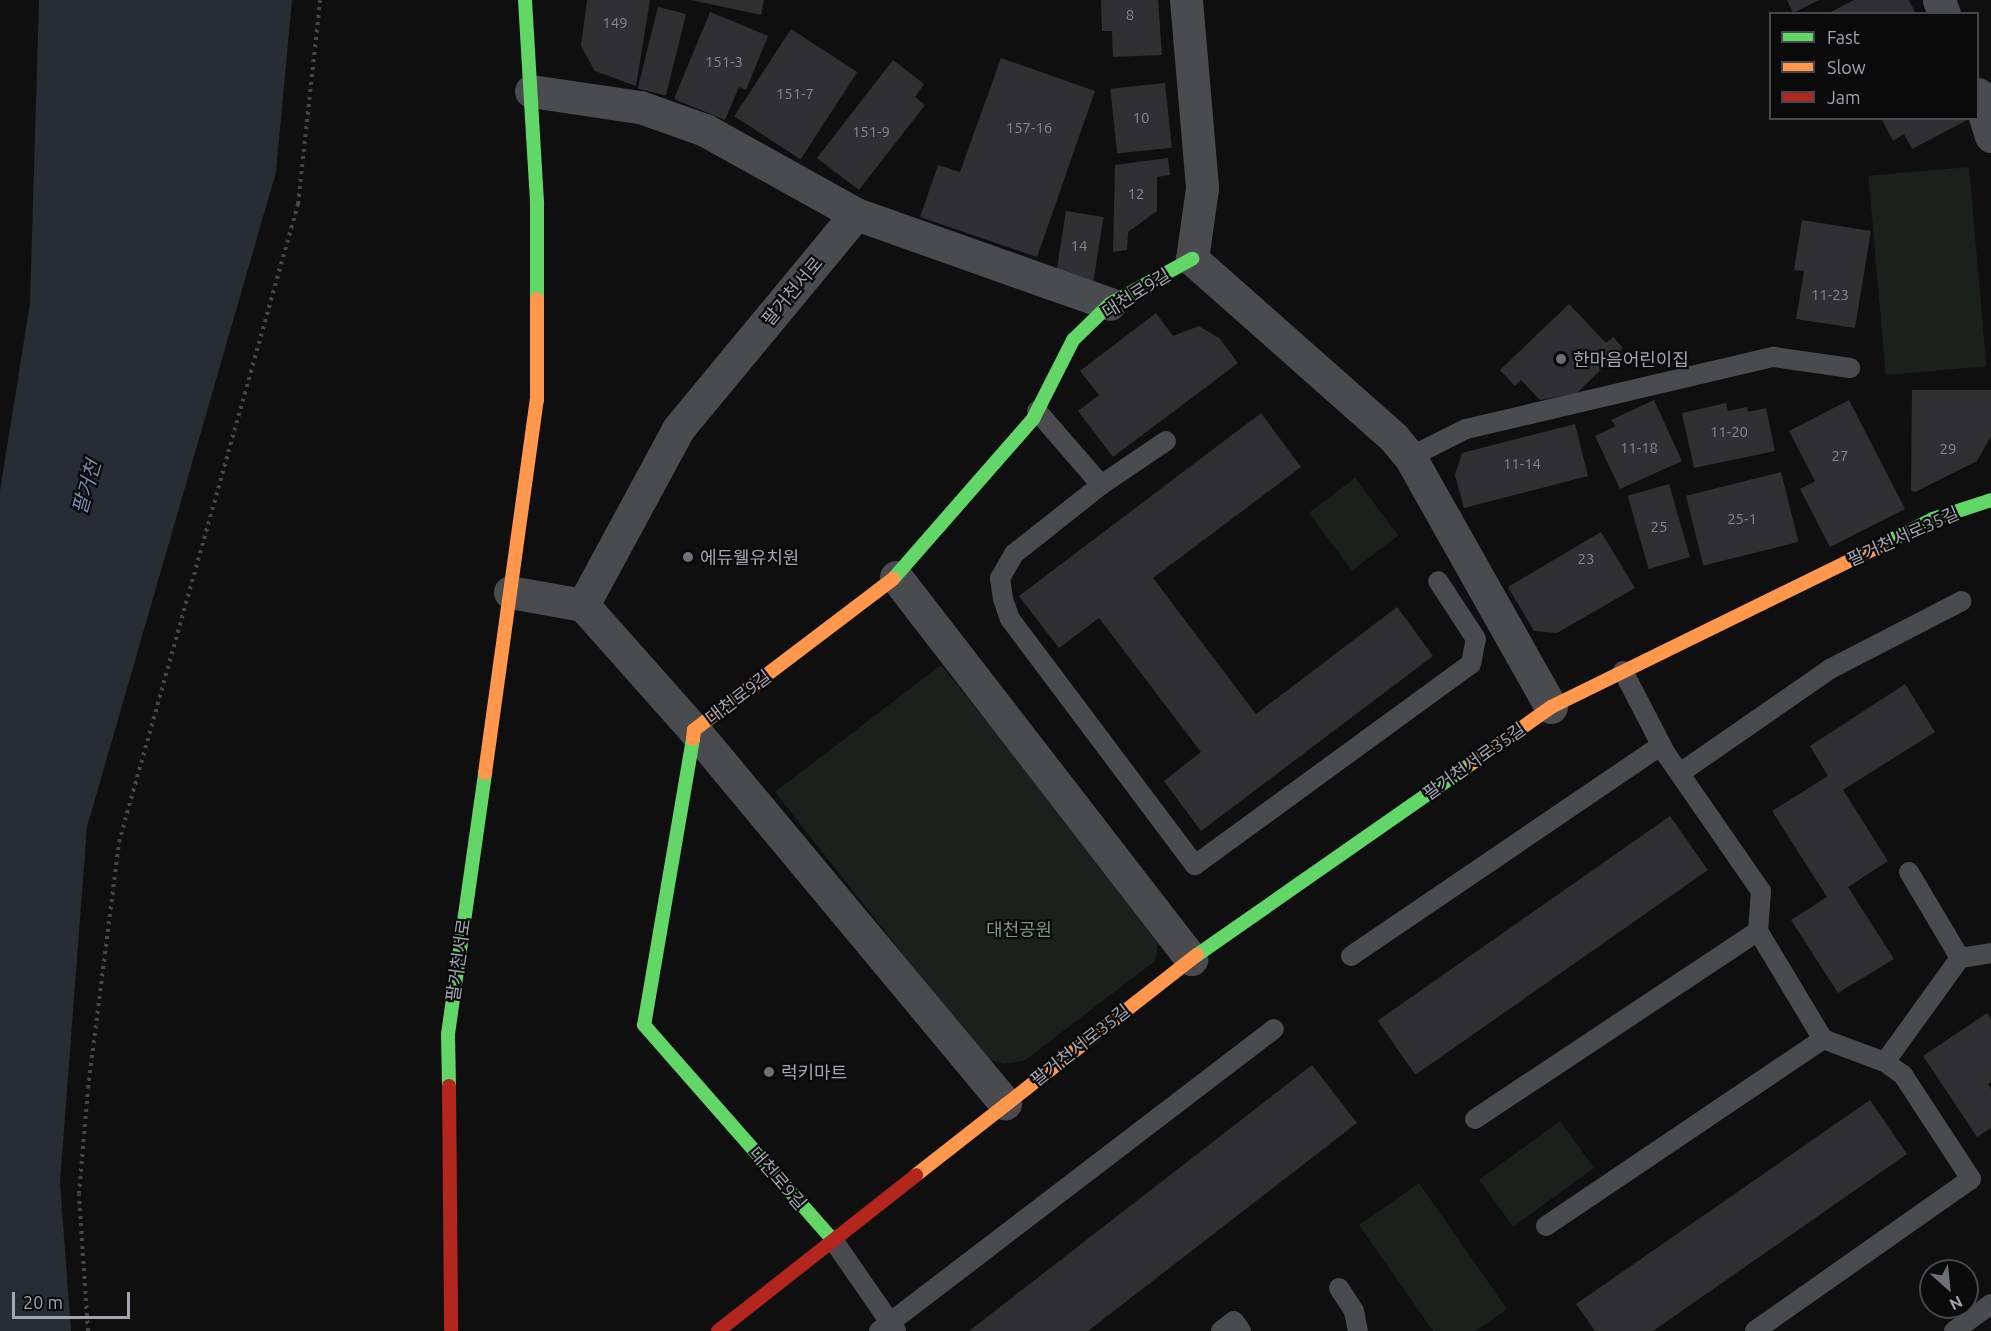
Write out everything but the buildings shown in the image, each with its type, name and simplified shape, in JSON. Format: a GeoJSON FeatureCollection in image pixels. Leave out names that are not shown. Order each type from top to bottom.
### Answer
{"type":"FeatureCollection","features":[{"type":"Feature","properties":{"kind":"street","name":"팔거천서로"},"geometry":{"type":"LineString","coordinates":[[451,1331],[448,1034],[537,400],[537,205],[525,0]]}},
{"type":"Feature","properties":{"kind":"street","name":"대천로9길"},"geometry":{"type":"LineString","coordinates":[[1186,0],[1202,188],[1192,259]]}},
{"type":"Feature","properties":{"kind":"street"},"geometry":{"type":"LineString","coordinates":[[531,91],[639,107],[705,130],[856,214],[1110,304]]}},
{"type":"Feature","properties":{"kind":"street"},"geometry":{"type":"LineString","coordinates":[[1979,99],[1991,136]]}},
{"type":"Feature","properties":{"kind":"street","name":"팔거천서로"},"geometry":{"type":"LineString","coordinates":[[583,605],[678,429],[856,214]]}},
{"type":"Feature","properties":{"kind":"street","name":"대천로9길"},"geometry":{"type":"LineString","coordinates":[[833,1240],[644,1025],[694,730],[896,577],[1033,419],[1073,340],[1110,304],[1192,259]]}},
{"type":"Feature","properties":{"kind":"street","name":"대천로9길"},"geometry":{"type":"LineString","coordinates":[[1192,259],[1402,447],[1551,707]]}},
{"type":"Feature","properties":{"kind":"street","name":"팔거천서로35길"},"geometry":{"type":"LineString","coordinates":[[718,1331],[1191,959],[1551,707],[1933,519],[1991,500]]}},
{"type":"Feature","properties":{"kind":"street"},"geometry":{"type":"LineString","coordinates":[[896,577],[1191,959]]}},
{"type":"Feature","properties":{"kind":"street"},"geometry":{"type":"LineString","coordinates":[[510,592],[583,605],[694,730],[1005,1103]]}},
{"type":"Feature","properties":{"kind":"lane"},"geometry":{"type":"LineString","coordinates":[[1402,447],[1466,429],[1774,357],[1850,368]]}},
{"type":"Feature","properties":{"kind":"lane"},"geometry":{"type":"LineString","coordinates":[[1037,411],[1101,485]]}},
{"type":"Feature","properties":{"kind":"lane"},"geometry":{"type":"LineString","coordinates":[[1166,441],[1101,485],[1014,554],[1000,578],[1003,599],[1010,619],[1196,865],[1471,663],[1476,639],[1438,580]]}},
{"type":"Feature","properties":{"kind":"lane"},"geometry":{"type":"LineString","coordinates":[[1680,773],[1830,669],[1962,601]]}},
{"type":"Feature","properties":{"kind":"lane"},"geometry":{"type":"LineString","coordinates":[[1623,672],[1661,745],[1761,891],[1758,931],[1823,1039],[1885,1062],[1903,1075],[1971,1179],[1755,1331]]}},
{"type":"Feature","properties":{"kind":"lane"},"geometry":{"type":"LineString","coordinates":[[1351,956],[1661,745]]}},
{"type":"Feature","properties":{"kind":"lane"},"geometry":{"type":"LineString","coordinates":[[1909,872],[1960,958]]}},
{"type":"Feature","properties":{"kind":"lane"},"geometry":{"type":"LineString","coordinates":[[1475,1119],[1758,931]]}},
{"type":"Feature","properties":{"kind":"lane"},"geometry":{"type":"LineString","coordinates":[[1885,1062],[1960,958],[1991,953]]}},
{"type":"Feature","properties":{"kind":"lane"},"geometry":{"type":"LineString","coordinates":[[833,1240],[889,1328],[1274,1029]]}},
{"type":"Feature","properties":{"kind":"lane"},"geometry":{"type":"LineString","coordinates":[[1546,1226],[1823,1039]]}},
{"type":"Feature","properties":{"kind":"lane"},"geometry":{"type":"LineString","coordinates":[[1339,1288],[1354,1311],[1358,1331]]}},
{"type":"Feature","properties":{"kind":"lane"},"geometry":{"type":"LineString","coordinates":[[1954,1331],[1991,1304]]}},
{"type":"Feature","properties":{"kind":"lane"},"geometry":{"type":"LineString","coordinates":[[1221,1331],[1234,1321],[1241,1331]]}},
{"type":"Feature","properties":{"kind":"path"},"geometry":{"type":"LineString","coordinates":[[88,1331],[79,1194],[88,1088],[119,842],[298,204],[320,0]]}},
{"type":"Feature","properties":{"kind":"green space"},"geometry":{"type":"Polygon","coordinates":[[[1969,167],[1986,366],[1886,375],[1868,176],[1969,167]]]}},
{"type":"Feature","properties":{"kind":"green space"},"geometry":{"type":"Polygon","coordinates":[[[1355,478],[1398,536],[1352,570],[1309,513],[1355,478]]]}},
{"type":"Feature","properties":{"kind":"green space","name":"대천공원"},"geometry":{"type":"Polygon","coordinates":[[[941,665],[1153,926],[1158,945],[1155,961],[1024,1061],[1003,1064],[984,1057],[775,792],[941,665]]]}},
{"type":"Feature","properties":{"kind":"green space"},"geometry":{"type":"Polygon","coordinates":[[[1560,1121],[1594,1168],[1513,1227],[1479,1180],[1560,1121]]]}},
{"type":"Feature","properties":{"kind":"green space"},"geometry":{"type":"Polygon","coordinates":[[[1419,1183],[1507,1309],[1476,1331],[1433,1331],[1359,1225],[1419,1183]]]}},
{"type":"Feature","properties":{"kind":"water","name":"팔거천"},"geometry":{"type":"Polygon","coordinates":[[[39,0],[292,0],[276,172],[87,827],[60,1182],[71,1331],[0,1331],[0,491],[30,303],[39,0]]]}},
{"type":"Feature","properties":{"kind":"traffic: fast"},"geometry":{"type":"LineString","coordinates":[[525,0],[537,205],[537,299]]}},
{"type":"Feature","properties":{"kind":"traffic: fast"},"geometry":{"type":"LineString","coordinates":[[893,579],[1033,419],[1073,340],[1110,304],[1192,259]]}},
{"type":"Feature","properties":{"kind":"traffic: fast"},"geometry":{"type":"LineString","coordinates":[[1883,544],[1933,519],[1991,500]]}},
{"type":"Feature","properties":{"kind":"traffic: fast"},"geometry":{"type":"LineString","coordinates":[[693,739],[644,1025],[833,1240]]}},
{"type":"Feature","properties":{"kind":"traffic: fast"},"geometry":{"type":"LineString","coordinates":[[1197,955],[1472,763]]}},
{"type":"Feature","properties":{"kind":"traffic: fast"},"geometry":{"type":"LineString","coordinates":[[449,1086],[448,1034],[485,773]]}},
{"type":"Feature","properties":{"kind":"traffic: slow"},"geometry":{"type":"LineString","coordinates":[[485,773],[537,400],[537,299]]}},
{"type":"Feature","properties":{"kind":"traffic: slow"},"geometry":{"type":"LineString","coordinates":[[1472,763],[1551,707],[1883,544]]}},
{"type":"Feature","properties":{"kind":"traffic: slow"},"geometry":{"type":"LineString","coordinates":[[693,739],[694,730],[893,579]]}},
{"type":"Feature","properties":{"kind":"traffic: slow"},"geometry":{"type":"LineString","coordinates":[[916,1175],[1197,955]]}},
{"type":"Feature","properties":{"kind":"traffic: jam"},"geometry":{"type":"LineString","coordinates":[[449,1086],[451,1331]]}},
{"type":"Feature","properties":{"kind":"traffic: jam"},"geometry":{"type":"LineString","coordinates":[[718,1331],[916,1175]]}},
{"type":"Feature","properties":{"kind":"place","name":"한마음어린이집"},"geometry":{"type":"Point","coordinates":[1561,359]}},
{"type":"Feature","properties":{"kind":"place","name":"에듀웰유치원"},"geometry":{"type":"Point","coordinates":[688,557]}},
{"type":"Feature","properties":{"kind":"place","name":"럭키마트"},"geometry":{"type":"Point","coordinates":[769,1072]}}]}
